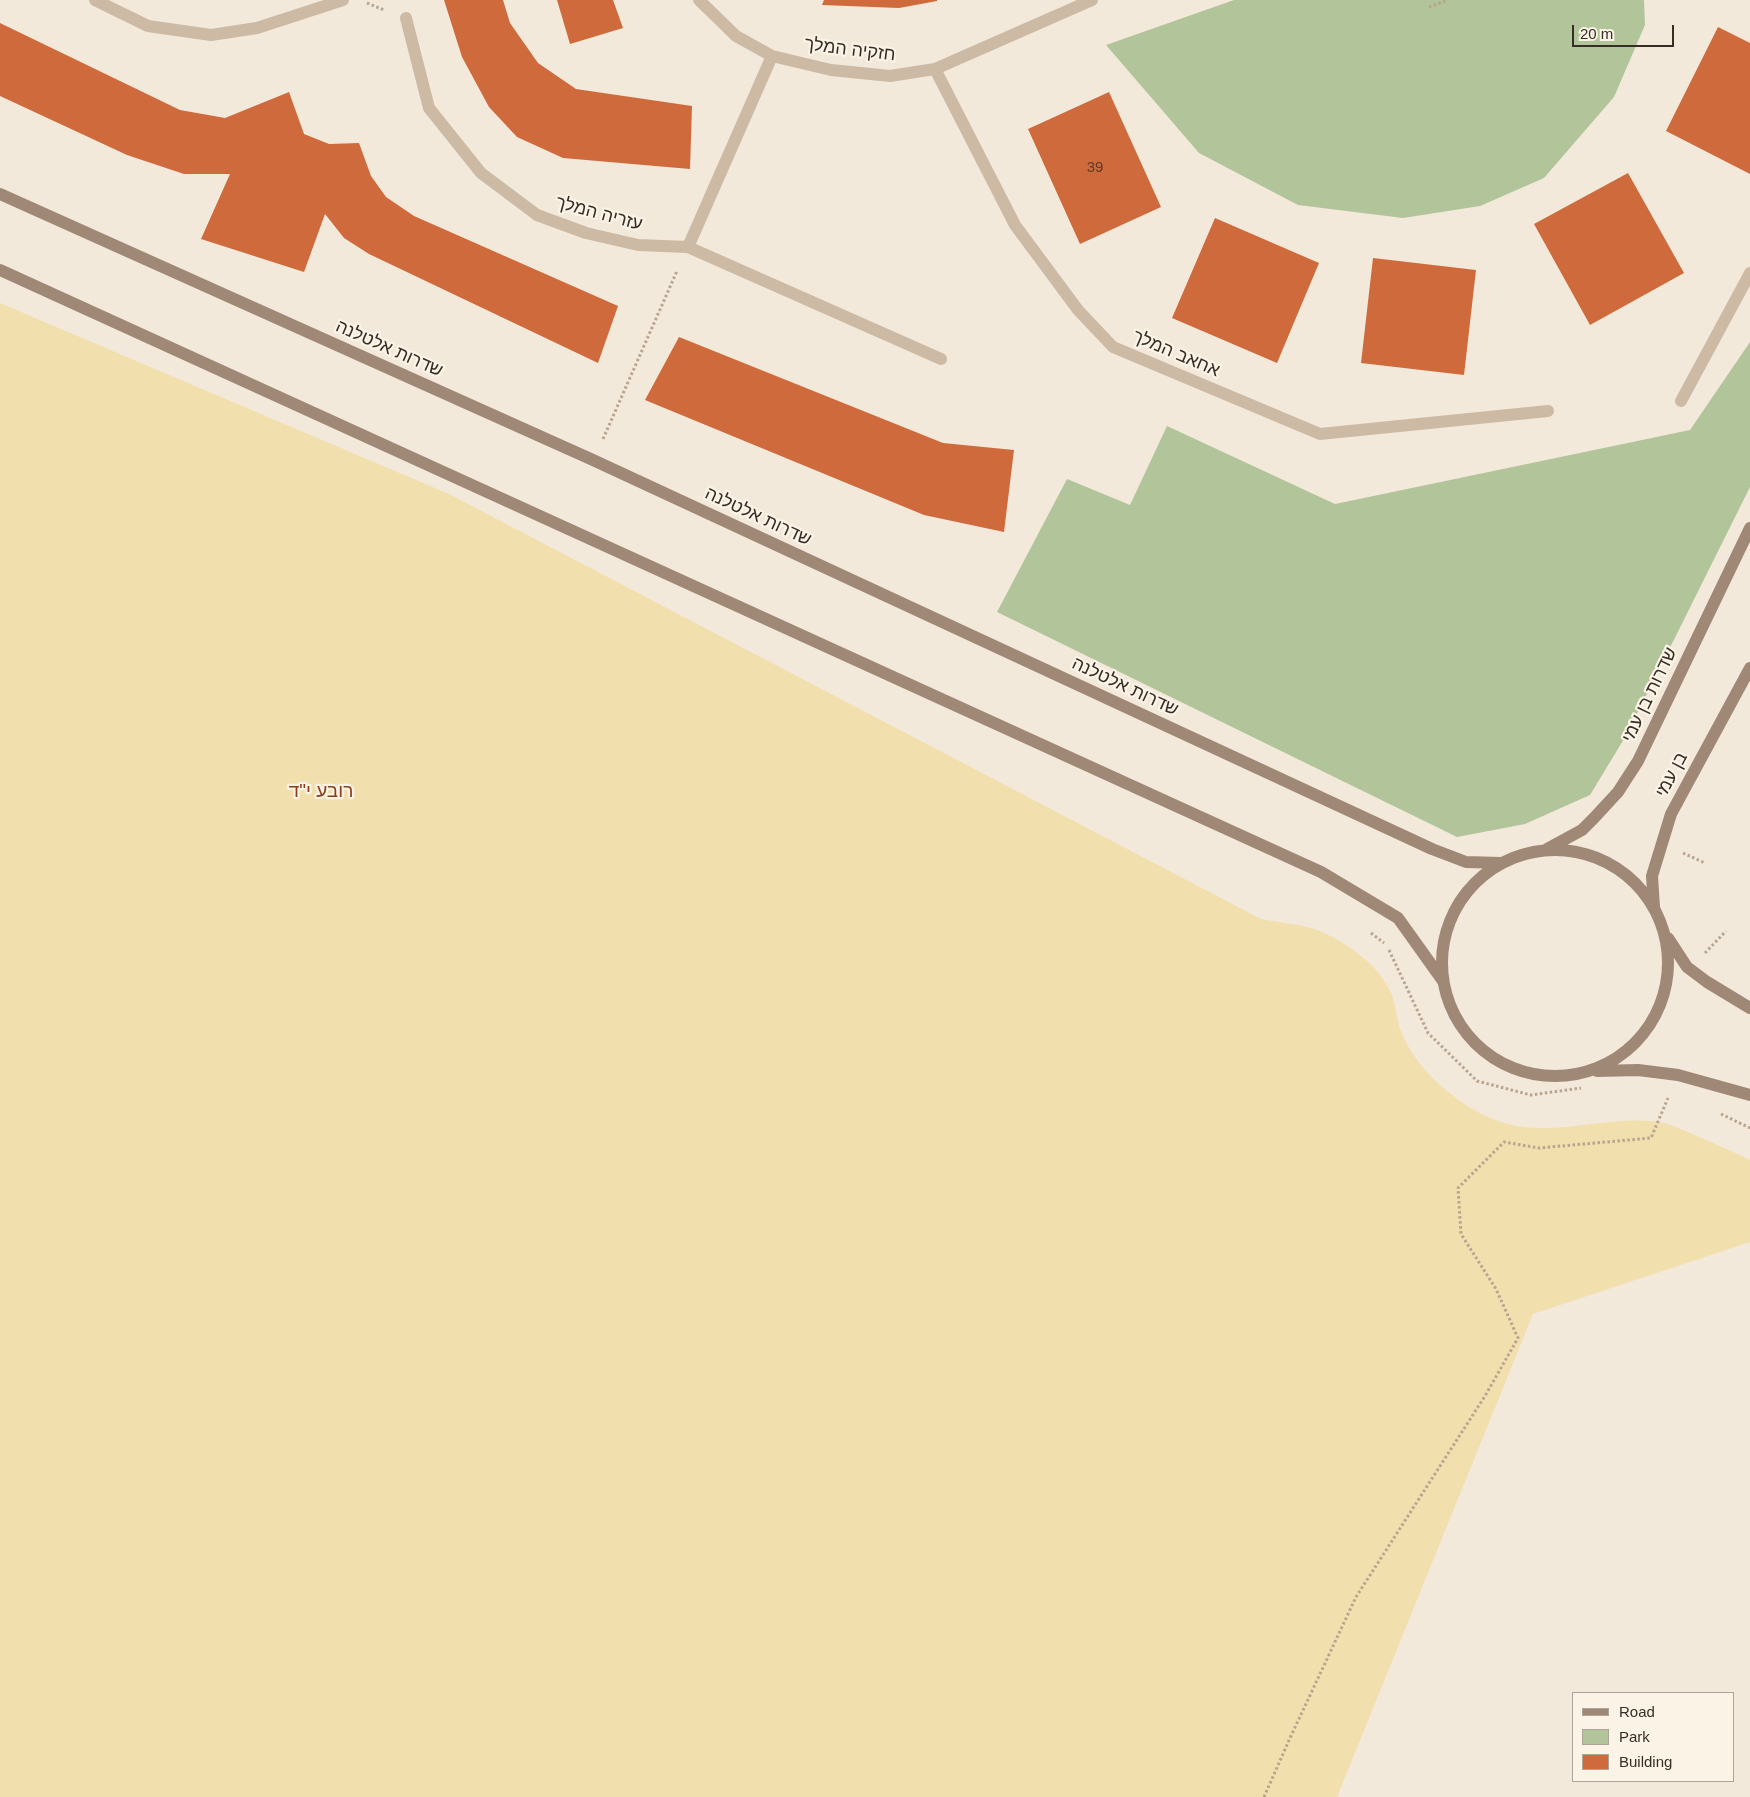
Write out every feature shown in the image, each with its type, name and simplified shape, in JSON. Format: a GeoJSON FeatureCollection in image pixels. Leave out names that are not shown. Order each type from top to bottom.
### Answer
{"type":"FeatureCollection","features":[{"type":"Feature","properties":{"kind":"main road","name":"שדרות אלטלנה"},"geometry":{"type":"LineString","coordinates":[[0,194],[593,460],[1432,849],[1466,862],[1501,863]]}},
{"type":"Feature","properties":{"kind":"main road"},"geometry":{"type":"LineString","coordinates":[[0,270],[1320,872],[1398,918],[1443,981]]}},
{"type":"Feature","properties":{"kind":"main road","name":"שדרות בן עמי"},"geometry":{"type":"LineString","coordinates":[[1547,850],[1582,830],[1618,792],[1638,761],[1750,528]]}},
{"type":"Feature","properties":{"kind":"main road","name":"בן עמי"},"geometry":{"type":"LineString","coordinates":[[1654,907],[1652,876],[1671,814],[1750,668]]}},
{"type":"Feature","properties":{"kind":"main road"},"geometry":{"type":"LineString","coordinates":[[1592,1071],[1611,1062],[1629,1050],[1644,1034],[1656,1016],[1664,996],[1668,975],[1668,953],[1664,932],[1654,907],[1641,890],[1626,874],[1608,863],[1589,854],[1568,850],[1547,850],[1523,854],[1501,863],[1482,876],[1466,893],[1454,913],[1446,935],[1442,958],[1443,981],[1450,1004],[1459,1023],[1478,1045],[1489,1055],[1507,1066],[1527,1073],[1549,1077],[1570,1076],[1592,1071],[1638,1070],[1678,1074],[1750,1095]]}},
{"type":"Feature","properties":{"kind":"main road"},"geometry":{"type":"LineString","coordinates":[[1664,932],[1687,967],[1707,982],[1750,1008]]}},
{"type":"Feature","properties":{"kind":"street"},"geometry":{"type":"LineString","coordinates":[[95,0],[148,26],[211,35],[258,28],[342,0]]}},
{"type":"Feature","properties":{"kind":"street","name":"חזקיה המלך"},"geometry":{"type":"LineString","coordinates":[[699,0],[736,36],[772,56],[831,70],[890,76],[935,68],[1092,0]]}},
{"type":"Feature","properties":{"kind":"street","name":"עזריה המלך"},"geometry":{"type":"LineString","coordinates":[[406,18],[429,108],[481,173],[537,215],[586,233],[638,245],[688,247],[941,359]]}},
{"type":"Feature","properties":{"kind":"street"},"geometry":{"type":"LineString","coordinates":[[688,247],[772,56]]}},
{"type":"Feature","properties":{"kind":"street","name":"אחאב המלך"},"geometry":{"type":"LineString","coordinates":[[935,68],[1015,225],[1078,310],[1113,347],[1320,434],[1548,411]]}},
{"type":"Feature","properties":{"kind":"street"},"geometry":{"type":"LineString","coordinates":[[1681,401],[1750,273]]}},
{"type":"Feature","properties":{"kind":"path"},"geometry":{"type":"LineString","coordinates":[[1429,7],[1448,0]]}},
{"type":"Feature","properties":{"kind":"path"},"geometry":{"type":"LineString","coordinates":[[593,460],[688,247]]}},
{"type":"Feature","properties":{"kind":"path"},"geometry":{"type":"LineString","coordinates":[[1680,852],[1705,863]]}},
{"type":"Feature","properties":{"kind":"path"},"geometry":{"type":"LineString","coordinates":[[1367,929],[1386,945],[1428,1033],[1477,1081],[1531,1095],[1588,1087]]}},
{"type":"Feature","properties":{"kind":"path"},"geometry":{"type":"LineString","coordinates":[[1703,955],[1726,931]]}},
{"type":"Feature","properties":{"kind":"path"},"geometry":{"type":"LineString","coordinates":[[1264,1797],[1356,1597],[1485,1396],[1518,1338],[1496,1289],[1461,1234],[1458,1188],[1504,1142],[1539,1148],[1651,1138],[1678,1074]]}},
{"type":"Feature","properties":{"kind":"path"},"geometry":{"type":"LineString","coordinates":[[1715,1111],[1750,1128]]}},
{"type":"Feature","properties":{"kind":"green space"},"geometry":{"type":"Polygon","coordinates":[[[1234,0],[1644,0],[1645,25],[1614,97],[1544,178],[1480,206],[1403,218],[1298,205],[1199,153],[1106,45],[1234,0]]]}},
{"type":"Feature","properties":{"kind":"green space"},"geometry":{"type":"Polygon","coordinates":[[[1750,342],[1750,487],[1627,734],[1590,795],[1525,824],[1457,837],[997,612],[1067,479],[1130,505],[1167,426],[1335,504],[1690,430],[1750,342]]]}},
{"type":"Feature","properties":{"kind":"sand"},"geometry":{"type":"Polygon","coordinates":[[[0,303],[449,494],[1261,919],[1307,927],[1331,936],[1363,958],[1381,976],[1393,998],[1401,1031],[1414,1055],[1441,1086],[1474,1110],[1497,1121],[1541,1128],[1606,1122],[1658,1122],[1679,1128],[1750,1160],[1750,1242],[1533,1314],[1337,1797],[0,1797],[0,303]]]}},
{"type":"Feature","properties":{"kind":"building"},"geometry":{"type":"Polygon","coordinates":[[[444,0],[503,0],[510,23],[538,63],[576,89],[692,106],[690,169],[563,158],[517,137],[489,107],[462,57],[444,0]]]}},
{"type":"Feature","properties":{"kind":"building"},"geometry":{"type":"Polygon","coordinates":[[[557,0],[613,0],[623,28],[570,44],[557,0]]]}},
{"type":"Feature","properties":{"kind":"building"},"geometry":{"type":"Polygon","coordinates":[[[824,0],[937,1],[899,8],[822,5],[824,0]]]}},
{"type":"Feature","properties":{"kind":"building"},"geometry":{"type":"Polygon","coordinates":[[[0,23],[180,110],[225,118],[289,92],[304,134],[329,144],[359,143],[371,176],[386,197],[414,216],[618,306],[598,363],[369,254],[344,238],[325,214],[304,272],[201,239],[230,174],[184,174],[127,155],[0,96],[0,23]]]}},
{"type":"Feature","properties":{"kind":"building"},"geometry":{"type":"Polygon","coordinates":[[[1718,27],[1750,43],[1750,174],[1666,131],[1718,27]]]}},
{"type":"Feature","properties":{"kind":"building"},"geometry":{"type":"Polygon","coordinates":[[[1109,92],[1161,207],[1080,244],[1028,129],[1109,92]]]}},
{"type":"Feature","properties":{"kind":"building"},"geometry":{"type":"Polygon","coordinates":[[[1628,173],[1684,273],[1590,325],[1534,224],[1628,173]]]}},
{"type":"Feature","properties":{"kind":"building"},"geometry":{"type":"Polygon","coordinates":[[[1215,218],[1319,263],[1277,363],[1172,318],[1215,218]]]}},
{"type":"Feature","properties":{"kind":"building"},"geometry":{"type":"Polygon","coordinates":[[[1373,258],[1476,270],[1464,375],[1361,363],[1373,258]]]}},
{"type":"Feature","properties":{"kind":"building"},"geometry":{"type":"Polygon","coordinates":[[[679,337],[943,443],[1014,450],[1004,532],[924,515],[645,400],[679,337]]]}},
{"type":"Feature","properties":{"kind":"district","name":"רובע י\"ד"},"geometry":{"type":"Point","coordinates":[321,792]}}]}
